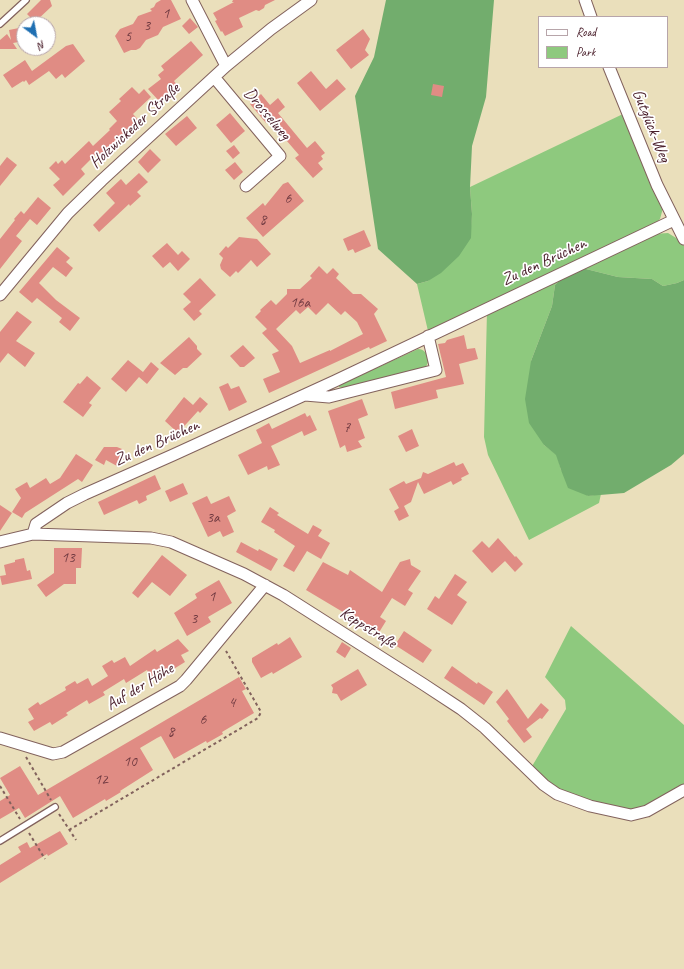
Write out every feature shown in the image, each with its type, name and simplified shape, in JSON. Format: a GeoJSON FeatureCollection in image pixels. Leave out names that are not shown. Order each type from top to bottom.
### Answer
{"type":"FeatureCollection","features":[{"type":"Feature","properties":{"kind":"street"},"geometry":{"type":"LineString","coordinates":[[192,0],[226,66]]}},
{"type":"Feature","properties":{"kind":"street","name":"Holzwickeder Straße"},"geometry":{"type":"LineString","coordinates":[[0,296],[68,213],[214,76],[271,29],[311,0]]}},
{"type":"Feature","properties":{"kind":"street"},"geometry":{"type":"LineString","coordinates":[[585,0],[591,16]]}},
{"type":"Feature","properties":{"kind":"street","name":"Gutglück-Weg"},"geometry":{"type":"LineString","coordinates":[[609,68],[657,185],[684,239]]}},
{"type":"Feature","properties":{"kind":"street","name":"Drosselweg"},"geometry":{"type":"LineString","coordinates":[[214,76],[280,156],[246,186]]}},
{"type":"Feature","properties":{"kind":"street","name":"Zu den Brüchen"},"geometry":{"type":"LineString","coordinates":[[32,534],[36,524],[67,503],[85,494],[305,395],[674,220]]}},
{"type":"Feature","properties":{"kind":"street","name":"Zu den Brüchen"},"geometry":{"type":"LineString","coordinates":[[305,395],[329,397],[436,370],[428,336]]}},
{"type":"Feature","properties":{"kind":"street","name":"Keppstraße"},"geometry":{"type":"LineString","coordinates":[[0,542],[32,534],[151,538],[171,542],[244,574],[283,595],[461,709],[485,728],[544,785],[557,794],[590,806],[631,815],[647,811],[684,790]]}},
{"type":"Feature","properties":{"kind":"street","name":"Auf der Höhe"},"geometry":{"type":"LineString","coordinates":[[0,738],[53,754],[63,752],[180,686],[265,586]]}},
{"type":"Feature","properties":{"kind":"lane"},"geometry":{"type":"LineString","coordinates":[[0,24],[26,0]]}},
{"type":"Feature","properties":{"kind":"lane"},"geometry":{"type":"LineString","coordinates":[[0,841],[54,807]]}},
{"type":"Feature","properties":{"kind":"path"},"geometry":{"type":"LineString","coordinates":[[69,830],[258,718],[261,712],[219,641]]}},
{"type":"Feature","properties":{"kind":"path"},"geometry":{"type":"LineString","coordinates":[[26,746],[24,754],[54,807],[76,840]]}},
{"type":"Feature","properties":{"kind":"green space"},"geometry":{"type":"Polygon","coordinates":[[[386,0],[494,0],[486,97],[472,146],[470,187],[472,214],[471,238],[459,256],[441,273],[428,281],[417,284],[378,249],[355,96],[374,57],[386,0]]]}},
{"type":"Feature","properties":{"kind":"green space"},"geometry":{"type":"Polygon","coordinates":[[[623,114],[663,208],[660,219],[653,226],[428,331],[417,284],[428,281],[470,238],[472,214],[470,187],[623,114]]]}},
{"type":"Feature","properties":{"kind":"green space"},"geometry":{"type":"Polygon","coordinates":[[[668,233],[681,241],[684,246],[684,280],[677,283],[663,286],[652,279],[618,277],[582,268],[654,234],[668,233]]]}},
{"type":"Feature","properties":{"kind":"green space"},"geometry":{"type":"Polygon","coordinates":[[[582,268],[618,277],[652,279],[663,286],[684,280],[684,454],[671,465],[624,493],[588,496],[568,488],[556,455],[544,445],[529,423],[525,399],[531,361],[552,306],[555,285],[563,277],[582,268]]]}},
{"type":"Feature","properties":{"kind":"green space"},"geometry":{"type":"Polygon","coordinates":[[[563,277],[555,285],[552,306],[531,361],[544,445],[557,455],[561,470],[588,496],[601,494],[599,503],[529,540],[488,455],[484,437],[487,311],[563,277]]]}},
{"type":"Feature","properties":{"kind":"green space"},"geometry":{"type":"Polygon","coordinates":[[[418,349],[425,352],[429,360],[426,367],[420,370],[343,388],[339,387],[339,385],[418,349]]]}},
{"type":"Feature","properties":{"kind":"green space"},"geometry":{"type":"Polygon","coordinates":[[[571,626],[684,725],[684,788],[646,809],[629,811],[559,791],[531,768],[566,709],[565,700],[545,677],[571,626]]]}},
{"type":"Feature","properties":{"kind":"building"},"geometry":{"type":"Polygon","coordinates":[[[41,0],[50,0],[52,6],[41,16],[29,16],[27,14],[41,0]]]}},
{"type":"Feature","properties":{"kind":"building"},"geometry":{"type":"Polygon","coordinates":[[[161,0],[171,0],[181,19],[163,27],[158,35],[146,40],[140,48],[124,53],[115,36],[120,29],[133,24],[138,16],[152,11],[150,9],[161,0]]]}},
{"type":"Feature","properties":{"kind":"building"},"geometry":{"type":"Polygon","coordinates":[[[233,0],[275,0],[265,5],[264,8],[259,11],[256,10],[239,18],[243,27],[225,36],[215,21],[217,20],[213,13],[234,2],[232,2],[233,0]]]}},
{"type":"Feature","properties":{"kind":"building"},"geometry":{"type":"Polygon","coordinates":[[[190,18],[198,27],[189,34],[182,26],[190,18]]]}},
{"type":"Feature","properties":{"kind":"building"},"geometry":{"type":"Polygon","coordinates":[[[16,29],[16,42],[13,43],[16,49],[0,49],[0,40],[7,34],[11,40],[9,30],[16,29]]]}},
{"type":"Feature","properties":{"kind":"building"},"geometry":{"type":"Polygon","coordinates":[[[363,29],[370,39],[365,50],[369,55],[351,69],[336,50],[363,29]]]}},
{"type":"Feature","properties":{"kind":"building"},"geometry":{"type":"Polygon","coordinates":[[[191,41],[203,55],[174,81],[178,86],[160,102],[148,89],[161,79],[158,75],[164,70],[161,66],[191,41]]]}},
{"type":"Feature","properties":{"kind":"building"},"geometry":{"type":"Polygon","coordinates":[[[73,44],[85,61],[65,78],[62,74],[56,79],[49,71],[29,85],[26,80],[12,88],[3,75],[25,60],[32,71],[52,56],[56,56],[56,53],[66,46],[73,44]]]}},
{"type":"Feature","properties":{"kind":"building"},"geometry":{"type":"Polygon","coordinates":[[[311,71],[326,89],[337,79],[346,89],[320,111],[297,83],[311,71]]]}},
{"type":"Feature","properties":{"kind":"building"},"geometry":{"type":"Polygon","coordinates":[[[433,84],[444,86],[442,97],[431,95],[433,84]]]}},
{"type":"Feature","properties":{"kind":"building"},"geometry":{"type":"Polygon","coordinates":[[[132,87],[139,94],[144,89],[151,97],[133,114],[141,123],[108,153],[107,152],[102,157],[98,152],[81,169],[85,174],[63,196],[53,185],[60,179],[49,168],[56,161],[58,164],[62,160],[65,164],[89,141],[93,146],[110,130],[109,129],[117,121],[109,112],[121,101],[119,99],[132,87]]]}},
{"type":"Feature","properties":{"kind":"building"},"geometry":{"type":"Polygon","coordinates":[[[261,94],[270,105],[278,98],[285,107],[278,113],[307,148],[315,141],[325,153],[321,156],[323,159],[318,163],[323,169],[313,178],[295,158],[299,155],[269,120],[266,123],[250,104],[261,94]]]}},
{"type":"Feature","properties":{"kind":"building"},"geometry":{"type":"Polygon","coordinates":[[[230,113],[245,131],[231,143],[216,125],[230,113]]]}},
{"type":"Feature","properties":{"kind":"building"},"geometry":{"type":"Polygon","coordinates":[[[187,116],[197,128],[176,146],[165,134],[187,116]]]}},
{"type":"Feature","properties":{"kind":"building"},"geometry":{"type":"Polygon","coordinates":[[[234,145],[240,153],[233,159],[226,151],[234,145]]]}},
{"type":"Feature","properties":{"kind":"building"},"geometry":{"type":"Polygon","coordinates":[[[150,149],[161,160],[148,173],[138,162],[150,149]]]}},
{"type":"Feature","properties":{"kind":"building"},"geometry":{"type":"Polygon","coordinates":[[[7,157],[17,165],[0,186],[0,166],[7,157]]]}},
{"type":"Feature","properties":{"kind":"building"},"geometry":{"type":"Polygon","coordinates":[[[235,162],[243,172],[234,180],[225,170],[235,162]]]}},
{"type":"Feature","properties":{"kind":"building"},"geometry":{"type":"Polygon","coordinates":[[[139,173],[148,182],[137,192],[141,196],[130,206],[129,204],[99,232],[93,225],[115,203],[106,193],[121,179],[126,185],[139,173]]]}},
{"type":"Feature","properties":{"kind":"building"},"geometry":{"type":"Polygon","coordinates":[[[288,182],[304,201],[263,237],[246,218],[263,203],[265,206],[283,184],[288,182]]]}},
{"type":"Feature","properties":{"kind":"building"},"geometry":{"type":"Polygon","coordinates":[[[38,197],[51,208],[37,225],[30,219],[16,236],[22,241],[0,269],[0,239],[21,211],[24,214],[38,197]]]}},
{"type":"Feature","properties":{"kind":"building"},"geometry":{"type":"Polygon","coordinates":[[[364,230],[371,246],[355,253],[353,249],[348,251],[343,239],[364,230]]]}},
{"type":"Feature","properties":{"kind":"building"},"geometry":{"type":"Polygon","coordinates":[[[239,237],[257,239],[271,254],[257,267],[251,260],[238,273],[236,271],[230,277],[221,269],[220,265],[223,258],[219,254],[226,246],[228,248],[239,237]]]}},
{"type":"Feature","properties":{"kind":"building"},"geometry":{"type":"Polygon","coordinates":[[[167,243],[178,255],[182,251],[190,259],[178,271],[170,262],[163,268],[152,256],[167,243]]]}},
{"type":"Feature","properties":{"kind":"building"},"geometry":{"type":"Polygon","coordinates":[[[57,247],[70,258],[66,262],[73,268],[66,277],[53,267],[39,283],[56,300],[80,318],[70,331],[59,322],[62,318],[37,298],[32,303],[19,292],[57,247]]]}},
{"type":"Feature","properties":{"kind":"building"},"geometry":{"type":"Polygon","coordinates":[[[319,266],[327,274],[333,268],[339,274],[336,278],[353,294],[361,294],[378,309],[374,314],[387,341],[370,349],[369,347],[269,393],[263,379],[280,372],[272,354],[279,351],[262,333],[267,329],[255,317],[271,300],[276,305],[287,294],[287,289],[300,289],[312,278],[310,276],[319,266]],[[328,303],[316,315],[308,307],[300,314],[296,310],[276,329],[292,346],[300,363],[330,351],[363,334],[357,322],[345,311],[341,315],[328,303]]]}},
{"type":"Feature","properties":{"kind":"building"},"geometry":{"type":"Polygon","coordinates":[[[200,278],[216,295],[199,311],[202,314],[194,321],[183,309],[191,302],[183,294],[200,278]]]}},
{"type":"Feature","properties":{"kind":"building"},"geometry":{"type":"Polygon","coordinates":[[[17,311],[32,322],[16,341],[35,353],[25,367],[8,353],[0,363],[0,332],[17,311]]]}},
{"type":"Feature","properties":{"kind":"building"},"geometry":{"type":"Polygon","coordinates":[[[464,335],[467,349],[475,348],[478,359],[459,364],[464,384],[436,390],[438,398],[395,409],[391,392],[446,377],[438,344],[445,343],[447,340],[464,335]]]}},
{"type":"Feature","properties":{"kind":"building"},"geometry":{"type":"Polygon","coordinates":[[[189,337],[202,354],[187,368],[183,368],[175,375],[160,363],[189,337]]]}},
{"type":"Feature","properties":{"kind":"building"},"geometry":{"type":"Polygon","coordinates":[[[243,345],[255,358],[244,367],[240,367],[230,356],[243,345]]]}},
{"type":"Feature","properties":{"kind":"building"},"geometry":{"type":"Polygon","coordinates":[[[128,360],[143,372],[151,362],[159,369],[147,384],[139,377],[126,392],[111,379],[128,360]]]}},
{"type":"Feature","properties":{"kind":"building"},"geometry":{"type":"Polygon","coordinates":[[[87,376],[101,388],[89,403],[92,405],[83,417],[63,402],[78,383],[80,384],[87,376]]]}},
{"type":"Feature","properties":{"kind":"building"},"geometry":{"type":"Polygon","coordinates":[[[228,383],[231,389],[239,386],[247,402],[229,411],[219,387],[228,383]]]}},
{"type":"Feature","properties":{"kind":"building"},"geometry":{"type":"Polygon","coordinates":[[[184,397],[193,405],[200,397],[208,404],[200,413],[198,411],[178,433],[165,421],[184,397]]]}},
{"type":"Feature","properties":{"kind":"building"},"geometry":{"type":"Polygon","coordinates":[[[362,399],[368,415],[358,419],[365,438],[358,441],[362,447],[347,452],[345,445],[340,448],[328,411],[362,399]]]}},
{"type":"Feature","properties":{"kind":"building"},"geometry":{"type":"Polygon","coordinates":[[[305,413],[307,417],[310,415],[317,430],[304,436],[302,431],[271,446],[280,465],[268,470],[267,466],[248,475],[238,455],[262,443],[256,430],[269,423],[272,429],[305,413]]]}},
{"type":"Feature","properties":{"kind":"building"},"geometry":{"type":"Polygon","coordinates":[[[412,429],[419,446],[406,452],[398,436],[412,429]]]}},
{"type":"Feature","properties":{"kind":"building"},"geometry":{"type":"Polygon","coordinates":[[[104,447],[117,447],[122,449],[125,453],[122,465],[117,466],[106,460],[104,465],[95,460],[104,447]]]}},
{"type":"Feature","properties":{"kind":"building"},"geometry":{"type":"Polygon","coordinates":[[[76,454],[93,465],[82,482],[78,479],[25,513],[22,518],[12,512],[21,498],[15,489],[27,482],[30,488],[46,478],[50,484],[60,478],[76,454]]]}},
{"type":"Feature","properties":{"kind":"building"},"geometry":{"type":"Polygon","coordinates":[[[454,462],[456,466],[463,463],[469,474],[461,478],[462,480],[453,485],[451,481],[424,494],[418,482],[411,502],[404,506],[409,516],[399,521],[394,511],[399,508],[389,489],[404,481],[406,484],[421,478],[423,472],[428,474],[454,462]]]}},
{"type":"Feature","properties":{"kind":"building"},"geometry":{"type":"Polygon","coordinates":[[[155,475],[161,489],[146,496],[147,500],[139,504],[137,500],[104,515],[98,502],[155,475]]]}},
{"type":"Feature","properties":{"kind":"building"},"geometry":{"type":"Polygon","coordinates":[[[183,483],[188,494],[170,502],[165,491],[183,483]]]}},
{"type":"Feature","properties":{"kind":"building"},"geometry":{"type":"Polygon","coordinates":[[[207,496],[211,504],[229,496],[236,511],[227,516],[234,532],[223,537],[220,531],[208,537],[192,503],[207,496]]]}},
{"type":"Feature","properties":{"kind":"building"},"geometry":{"type":"Polygon","coordinates":[[[0,505],[12,513],[0,531],[0,505]]]}},
{"type":"Feature","properties":{"kind":"building"},"geometry":{"type":"Polygon","coordinates":[[[270,507],[279,513],[277,515],[308,534],[313,525],[322,530],[318,536],[330,543],[321,559],[307,551],[294,572],[283,566],[295,546],[274,532],[275,530],[261,522],[270,507]]]}},
{"type":"Feature","properties":{"kind":"building"},"geometry":{"type":"Polygon","coordinates":[[[498,538],[523,564],[515,572],[505,561],[492,573],[472,551],[482,541],[489,548],[498,538]]]}},
{"type":"Feature","properties":{"kind":"building"},"geometry":{"type":"Polygon","coordinates":[[[241,542],[278,559],[271,571],[236,552],[241,542]]]}},
{"type":"Feature","properties":{"kind":"building"},"geometry":{"type":"Polygon","coordinates":[[[54,548],[82,548],[81,568],[76,568],[76,584],[64,584],[46,597],[37,585],[54,573],[54,548]]]}},
{"type":"Feature","properties":{"kind":"building"},"geometry":{"type":"Polygon","coordinates":[[[162,555],[187,575],[170,596],[152,582],[138,598],[132,593],[162,555]]]}},
{"type":"Feature","properties":{"kind":"building"},"geometry":{"type":"Polygon","coordinates":[[[24,558],[27,571],[30,570],[32,579],[2,585],[0,576],[6,575],[4,565],[24,558]]]}},
{"type":"Feature","properties":{"kind":"building"},"geometry":{"type":"Polygon","coordinates":[[[410,559],[411,565],[421,571],[408,590],[413,593],[405,606],[392,598],[380,617],[386,621],[378,634],[306,590],[323,562],[348,575],[350,570],[382,592],[400,562],[410,559]]]}},
{"type":"Feature","properties":{"kind":"building"},"geometry":{"type":"Polygon","coordinates":[[[455,574],[467,582],[457,595],[467,602],[452,625],[427,609],[435,596],[439,599],[455,574]]]}},
{"type":"Feature","properties":{"kind":"building"},"geometry":{"type":"Polygon","coordinates":[[[219,580],[232,603],[208,617],[211,622],[187,636],[174,613],[197,598],[195,594],[219,580]]]}},
{"type":"Feature","properties":{"kind":"building"},"geometry":{"type":"Polygon","coordinates":[[[404,631],[432,650],[423,663],[395,645],[404,631]]]}},
{"type":"Feature","properties":{"kind":"building"},"geometry":{"type":"Polygon","coordinates":[[[290,637],[302,657],[273,674],[272,672],[261,678],[252,662],[252,658],[290,637]]]}},
{"type":"Feature","properties":{"kind":"building"},"geometry":{"type":"Polygon","coordinates":[[[178,639],[189,651],[181,655],[185,662],[172,670],[167,669],[151,678],[147,670],[126,683],[124,679],[103,692],[105,695],[89,704],[87,700],[66,713],[68,715],[52,725],[50,722],[34,731],[28,722],[34,719],[28,709],[38,702],[40,705],[66,690],[65,687],[75,681],[77,684],[88,678],[92,686],[108,676],[102,666],[112,660],[114,663],[125,657],[130,666],[155,649],[157,652],[178,639]]]}},
{"type":"Feature","properties":{"kind":"building"},"geometry":{"type":"Polygon","coordinates":[[[342,642],[351,648],[345,658],[336,652],[342,642]]]}},
{"type":"Feature","properties":{"kind":"building"},"geometry":{"type":"Polygon","coordinates":[[[452,666],[477,684],[478,682],[493,692],[484,705],[444,678],[452,666]]]}},
{"type":"Feature","properties":{"kind":"building"},"geometry":{"type":"Polygon","coordinates":[[[358,669],[367,685],[341,701],[337,694],[332,693],[333,688],[331,685],[358,669]]]}},
{"type":"Feature","properties":{"kind":"building"},"geometry":{"type":"Polygon","coordinates":[[[239,677],[246,689],[242,691],[254,713],[222,732],[223,734],[207,743],[206,741],[174,759],[161,736],[157,738],[140,748],[153,770],[106,801],[105,799],[73,818],[60,796],[25,818],[19,808],[0,819],[0,801],[10,795],[0,778],[20,766],[38,795],[239,677]]]}},
{"type":"Feature","properties":{"kind":"building"},"geometry":{"type":"Polygon","coordinates":[[[507,689],[528,719],[541,703],[549,710],[542,719],[540,718],[526,729],[532,737],[524,743],[507,721],[509,719],[496,702],[507,689]]]}},
{"type":"Feature","properties":{"kind":"building"},"geometry":{"type":"Polygon","coordinates":[[[60,831],[68,844],[48,856],[47,854],[0,883],[0,865],[21,852],[18,847],[27,842],[30,848],[60,831]]]}}]}
